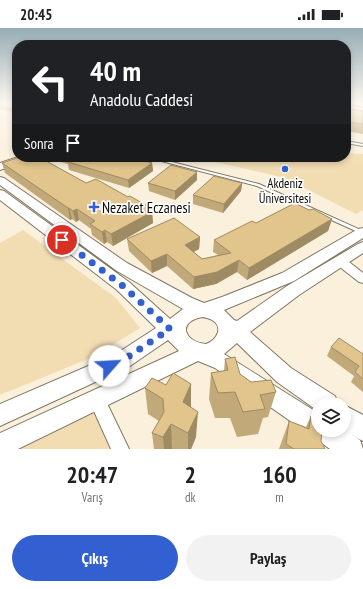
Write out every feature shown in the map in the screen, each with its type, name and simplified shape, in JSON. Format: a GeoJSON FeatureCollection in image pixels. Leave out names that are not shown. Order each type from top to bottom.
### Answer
{"type":"FeatureCollection","features":[{"type":"Feature","properties":{"kind":"main road"},"geometry":{"type":"LineString","coordinates":[[0,160],[12,157]]}},
{"type":"Feature","properties":{"kind":"main road"},"geometry":{"type":"LineString","coordinates":[[0,167],[14,162]]}},
{"type":"Feature","properties":{"kind":"main road"},"geometry":{"type":"LineString","coordinates":[[0,180],[122,267],[186,303],[218,315],[229,331],[284,375],[317,397]]}},
{"type":"Feature","properties":{"kind":"main road"},"geometry":{"type":"LineString","coordinates":[[0,194],[123,286],[175,330],[186,346],[222,362],[311,422]]}},
{"type":"Feature","properties":{"kind":"main road"},"geometry":{"type":"LineString","coordinates":[[0,445],[197,352],[206,353],[222,346],[229,331],[340,261],[363,237]]}},
{"type":"Feature","properties":{"kind":"main road"},"geometry":{"type":"LineString","coordinates":[[0,415],[123,360],[175,330],[181,318],[187,313],[203,310],[228,302],[288,277],[363,237]]}},
{"type":"Feature","properties":{"kind":"main road"},"geometry":{"type":"LineString","coordinates":[[351,421],[363,429]]}},
{"type":"Feature","properties":{"kind":"main road"},"geometry":{"type":"LineString","coordinates":[[333,437],[351,449]]}},
{"type":"Feature","properties":{"kind":"street"},"geometry":{"type":"LineString","coordinates":[[340,261],[363,279]]}},
{"type":"Feature","properties":{"kind":"street"},"geometry":{"type":"LineString","coordinates":[[97,400],[120,449]]}},
{"type":"Feature","properties":{"kind":"lane"},"geometry":{"type":"LineString","coordinates":[[351,143],[363,145]]}},
{"type":"Feature","properties":{"kind":"lane"},"geometry":{"type":"LineString","coordinates":[[168,162],[258,185],[363,237]]}},
{"type":"Feature","properties":{"kind":"shaded area"},"geometry":{"type":"Polygon","coordinates":[[[351,153],[363,154],[363,210],[356,214],[285,178],[216,162],[351,162],[351,153]]]}},
{"type":"Feature","properties":{"kind":"shaded area"},"geometry":{"type":"Polygon","coordinates":[[[23,230],[116,298],[140,328],[95,356],[0,395],[0,243],[23,230]]]}},
{"type":"Feature","properties":{"kind":"shaded area"},"geometry":{"type":"Polygon","coordinates":[[[97,400],[120,449],[0,449],[0,445],[97,400]]]}},
{"type":"Feature","properties":{"kind":"building"},"geometry":{"type":"Polygon","coordinates":[[[12,160],[12,162],[48,162],[86,183],[96,179],[149,207],[146,209],[152,212],[111,234],[105,230],[102,232],[90,224],[95,221],[77,209],[73,211],[68,208],[2,163],[12,160]]]}},
{"type":"Feature","properties":{"kind":"building"},"geometry":{"type":"Polygon","coordinates":[[[68,162],[152,163],[128,180],[68,162]]]}},
{"type":"Feature","properties":{"kind":"building"},"geometry":{"type":"Polygon","coordinates":[[[171,165],[197,172],[175,191],[148,183],[171,165]]]}},
{"type":"Feature","properties":{"kind":"building"},"geometry":{"type":"Polygon","coordinates":[[[214,176],[242,183],[224,204],[193,195],[214,176]]]}},
{"type":"Feature","properties":{"kind":"building"},"geometry":{"type":"Polygon","coordinates":[[[295,203],[309,210],[313,209],[332,219],[249,268],[239,260],[217,272],[194,277],[167,254],[151,261],[127,239],[174,218],[200,237],[185,245],[202,259],[231,253],[214,240],[252,221],[256,223],[295,203]]]}},
{"type":"Feature","properties":{"kind":"building"},"geometry":{"type":"Polygon","coordinates":[[[339,338],[363,354],[363,379],[355,372],[359,366],[331,347],[339,338]]]}},
{"type":"Feature","properties":{"kind":"building"},"geometry":{"type":"Polygon","coordinates":[[[235,357],[240,374],[251,382],[271,380],[276,392],[260,395],[265,409],[243,412],[235,392],[218,393],[211,373],[228,370],[225,359],[235,357]]]}},
{"type":"Feature","properties":{"kind":"building"},"geometry":{"type":"Polygon","coordinates":[[[173,373],[191,384],[183,402],[198,412],[188,433],[171,424],[163,437],[152,433],[164,412],[163,399],[145,388],[152,378],[166,385],[173,373]]]}},
{"type":"Feature","properties":{"kind":"building"},"geometry":{"type":"Polygon","coordinates":[[[311,416],[311,437],[321,437],[321,441],[325,449],[294,449],[286,444],[289,421],[309,429],[311,416]]]}},
{"type":"Feature","properties":{"kind":"place","name":"Akdeniz Üniversitesi"},"geometry":{"type":"Point","coordinates":[285,169]}},
{"type":"Feature","properties":{"kind":"place","name":"Nezaket Eczanesi"},"geometry":{"type":"Point","coordinates":[94,207]}},
{"type":"Feature","properties":{"kind":"route"},"geometry":{"type":"LineString","coordinates":[[62,240],[123,286],[170,329],[123,360],[109,366]]}}]}
